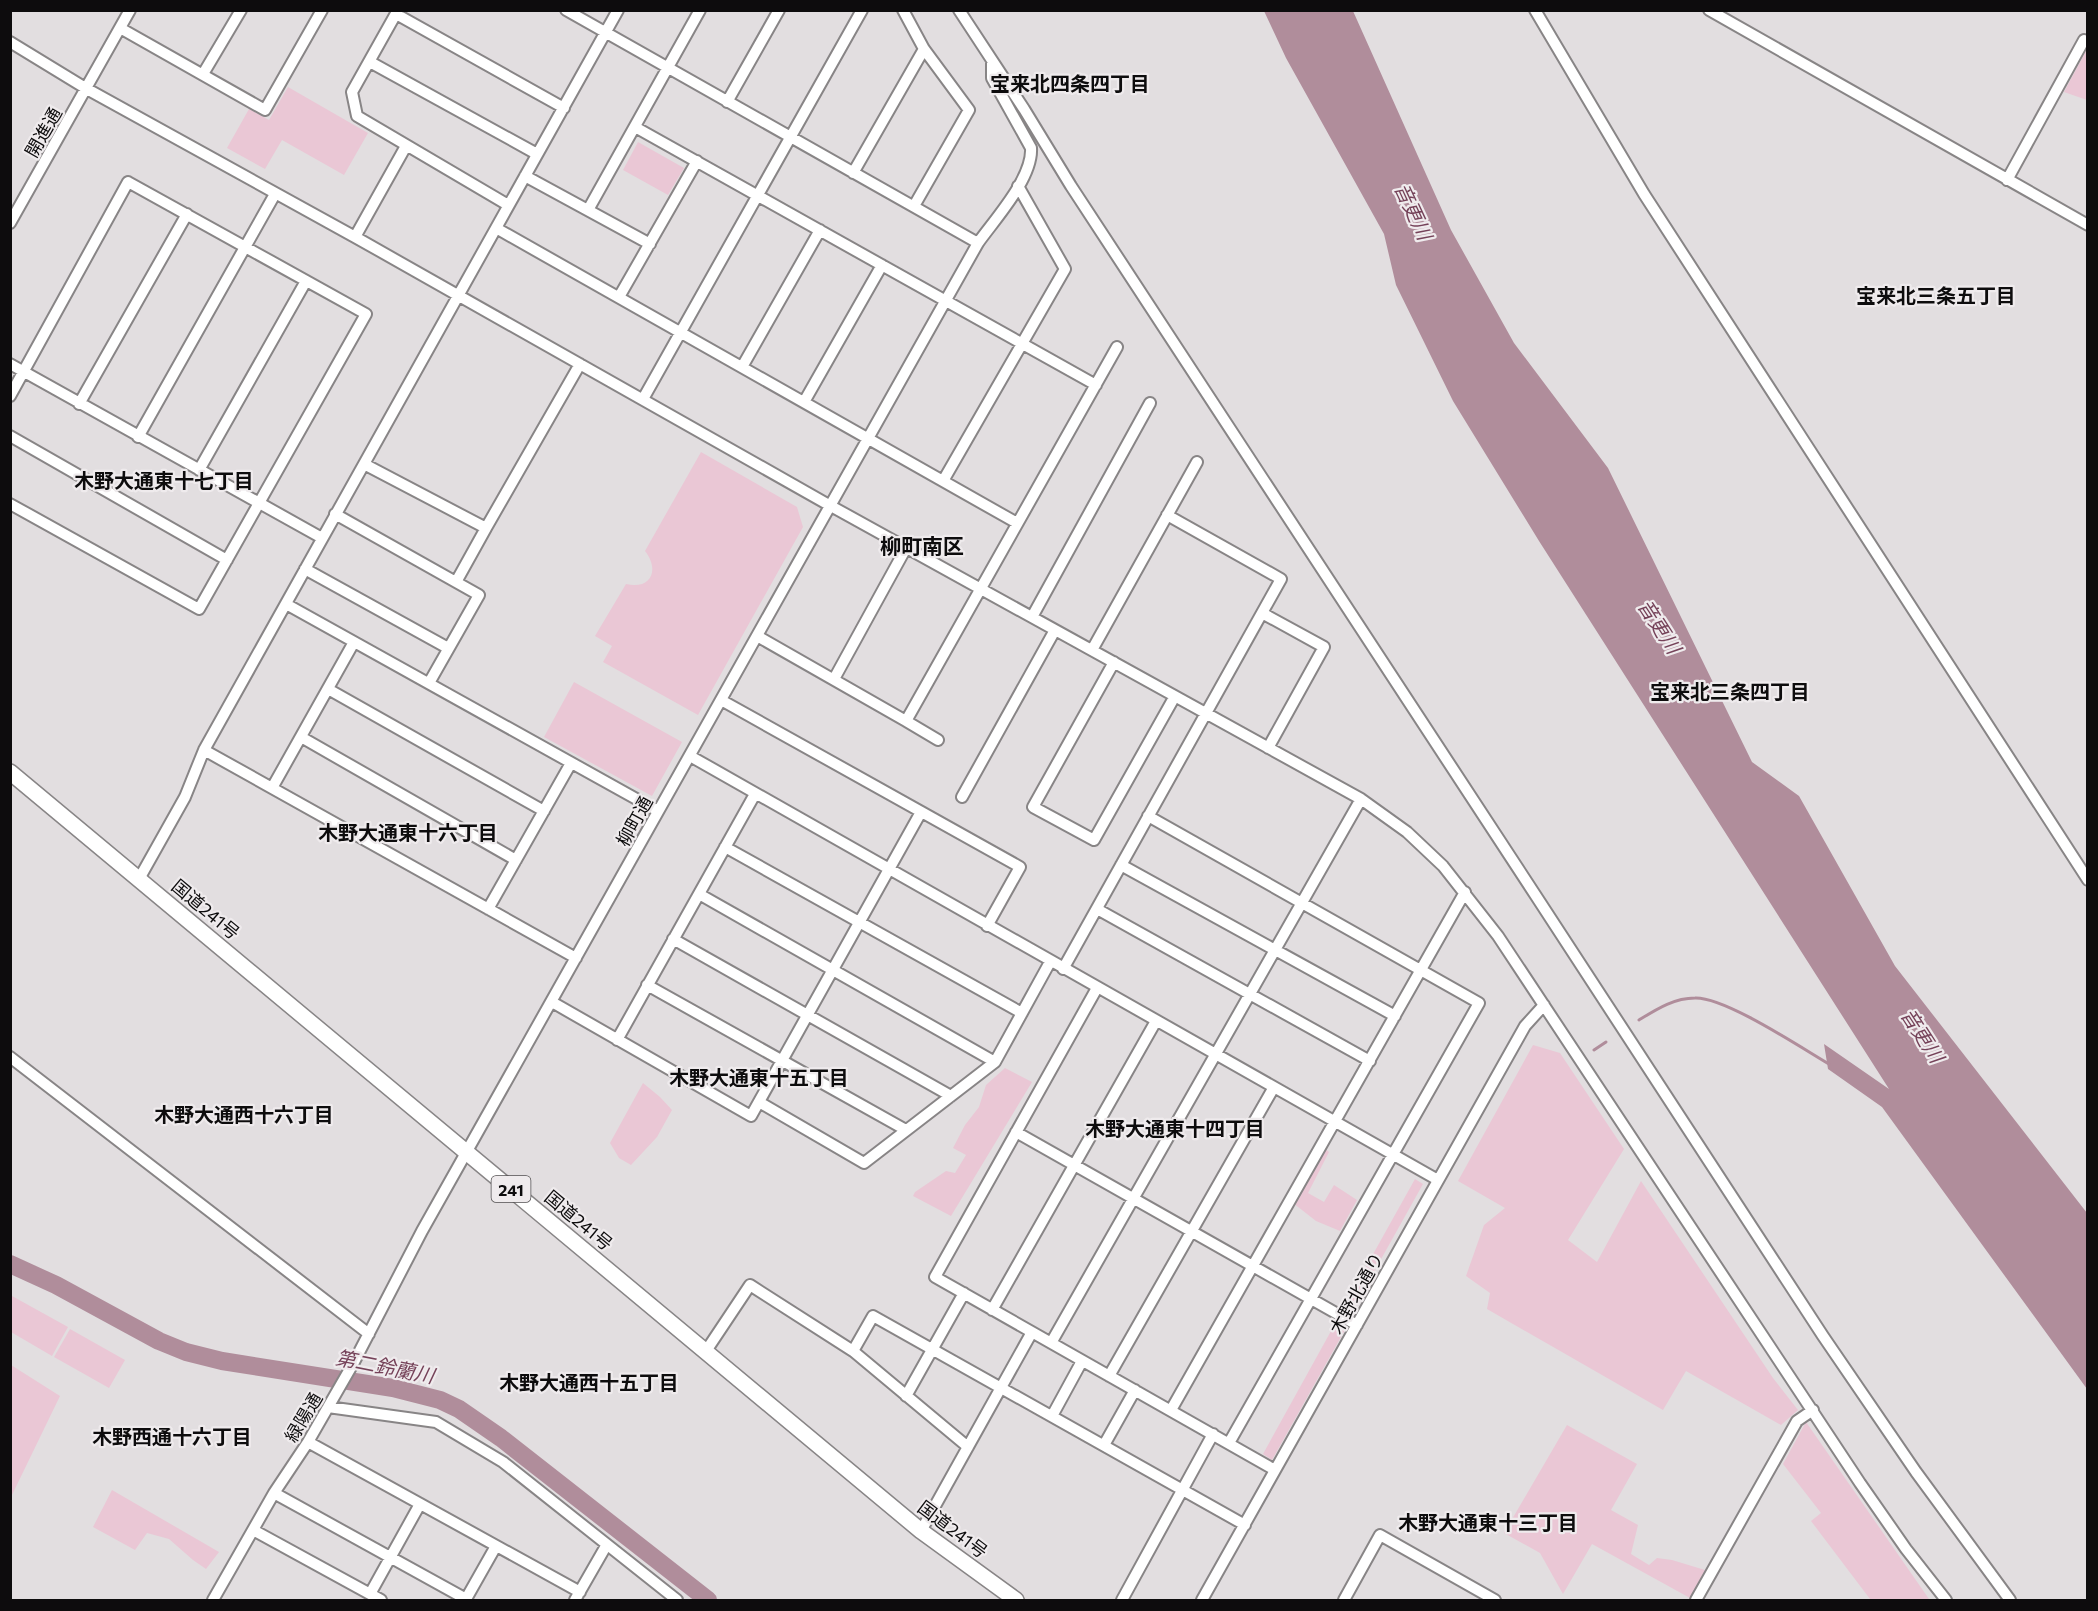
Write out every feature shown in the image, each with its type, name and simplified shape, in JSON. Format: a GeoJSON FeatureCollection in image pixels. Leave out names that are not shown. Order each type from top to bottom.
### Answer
{"type":"FeatureCollection","features":[{"type":"Feature","properties":{"kind":"highway","name":"国道241号"},"geometry":{"type":"LineString","coordinates":[[10,772],[921,1531],[1016,1600]]}},
{"type":"Feature","properties":{"kind":"street","name":"開進通"},"geometry":{"type":"LineString","coordinates":[[10,223],[130,10]]}},
{"type":"Feature","properties":{"kind":"street"},"geometry":{"type":"LineString","coordinates":[[203,74],[240,10]]}},
{"type":"Feature","properties":{"kind":"street"},"geometry":{"type":"LineString","coordinates":[[120,28],[265,110],[322,10]]}},
{"type":"Feature","properties":{"kind":"street"},"geometry":{"type":"LineString","coordinates":[[566,10],[978,243]]}},
{"type":"Feature","properties":{"kind":"street"},"geometry":{"type":"LineString","coordinates":[[139,879],[185,797],[204,750],[618,10]]}},
{"type":"Feature","properties":{"kind":"street"},"geometry":{"type":"LineString","coordinates":[[588,210],[700,10]]}},
{"type":"Feature","properties":{"kind":"street"},"geometry":{"type":"LineString","coordinates":[[727,102],[779,10]]}},
{"type":"Feature","properties":{"kind":"street"},"geometry":{"type":"LineString","coordinates":[[643,399],[862,10]]}},
{"type":"Feature","properties":{"kind":"street"},"geometry":{"type":"LineString","coordinates":[[903,10],[924,49],[969,110],[914,206]]}},
{"type":"Feature","properties":{"kind":"street"},"geometry":{"type":"LineString","coordinates":[[959,10],[1024,108],[1077,196],[1823,1336],[1916,1472],[2010,1600]]}},
{"type":"Feature","properties":{"kind":"street"},"geometry":{"type":"LineString","coordinates":[[1535,10],[1644,194],[2088,880]]}},
{"type":"Feature","properties":{"kind":"street"},"geometry":{"type":"LineString","coordinates":[[1709,10],[2088,225]]}},
{"type":"Feature","properties":{"kind":"street"},"geometry":{"type":"LineString","coordinates":[[508,205],[357,116],[352,92],[397,12],[564,108]]}},
{"type":"Feature","properties":{"kind":"street"},"geometry":{"type":"LineString","coordinates":[[2007,180],[2085,40]]}},
{"type":"Feature","properties":{"kind":"street"},"geometry":{"type":"LineString","coordinates":[[10,42],[87,89],[355,237],[829,506],[1361,799],[1407,832],[1443,866],[1498,936],[1860,1483],[1906,1549],[1946,1600]]}},
{"type":"Feature","properties":{"kind":"street"},"geometry":{"type":"LineString","coordinates":[[853,172],[924,49]]}},
{"type":"Feature","properties":{"kind":"street"},"geometry":{"type":"LineString","coordinates":[[370,62],[537,154]]}},
{"type":"Feature","properties":{"kind":"street","name":"柳町通"},"geometry":{"type":"LineString","coordinates":[[466,1152],[945,300],[978,243],[1018,186],[1032,158],[1031,148],[992,78],[992,62]]}},
{"type":"Feature","properties":{"kind":"street"},"geometry":{"type":"LineString","coordinates":[[635,127],[1096,385]]}},
{"type":"Feature","properties":{"kind":"street"},"geometry":{"type":"LineString","coordinates":[[355,237],[406,146]]}},
{"type":"Feature","properties":{"kind":"street"},"geometry":{"type":"LineString","coordinates":[[619,297],[697,161]]}},
{"type":"Feature","properties":{"kind":"street"},"geometry":{"type":"LineString","coordinates":[[525,176],[650,244]]}},
{"type":"Feature","properties":{"kind":"street"},"geometry":{"type":"LineString","coordinates":[[10,396],[128,182],[366,314],[199,609],[10,504]]}},
{"type":"Feature","properties":{"kind":"street"},"geometry":{"type":"LineString","coordinates":[[943,481],[1065,269],[1018,186]]}},
{"type":"Feature","properties":{"kind":"street"},"geometry":{"type":"LineString","coordinates":[[138,437],[275,194]]}},
{"type":"Feature","properties":{"kind":"street"},"geometry":{"type":"LineString","coordinates":[[79,404],[187,214]]}},
{"type":"Feature","properties":{"kind":"street"},"geometry":{"type":"LineString","coordinates":[[496,228],[1017,523]]}},
{"type":"Feature","properties":{"kind":"street"},"geometry":{"type":"LineString","coordinates":[[742,367],[820,230]]}},
{"type":"Feature","properties":{"kind":"street"},"geometry":{"type":"LineString","coordinates":[[804,402],[882,265]]}},
{"type":"Feature","properties":{"kind":"street"},"geometry":{"type":"LineString","coordinates":[[199,471],[306,281]]}},
{"type":"Feature","properties":{"kind":"street"},"geometry":{"type":"LineString","coordinates":[[906,721],[1117,347]]}},
{"type":"Feature","properties":{"kind":"street"},"geometry":{"type":"LineString","coordinates":[[10,364],[322,538]]}},
{"type":"Feature","properties":{"kind":"street"},"geometry":{"type":"LineString","coordinates":[[456,582],[580,364]]}},
{"type":"Feature","properties":{"kind":"street"},"geometry":{"type":"LineString","coordinates":[[1032,617],[1150,403]]}},
{"type":"Feature","properties":{"kind":"street"},"geometry":{"type":"LineString","coordinates":[[10,436],[227,560]]}},
{"type":"Feature","properties":{"kind":"street"},"geometry":{"type":"LineString","coordinates":[[1092,650],[1197,462]]}},
{"type":"Feature","properties":{"kind":"street"},"geometry":{"type":"LineString","coordinates":[[364,464],[486,528]]}},
{"type":"Feature","properties":{"kind":"street"},"geometry":{"type":"LineString","coordinates":[[336,514],[479,595],[429,683]]}},
{"type":"Feature","properties":{"kind":"street"},"geometry":{"type":"LineString","coordinates":[[1063,969],[1281,579],[1167,515]]}},
{"type":"Feature","properties":{"kind":"street"},"geometry":{"type":"LineString","coordinates":[[834,679],[906,548]]}},
{"type":"Feature","properties":{"kind":"street"},"geometry":{"type":"LineString","coordinates":[[305,569],[448,648]]}},
{"type":"Feature","properties":{"kind":"street"},"geometry":{"type":"LineString","coordinates":[[286,603],[658,811]]}},
{"type":"Feature","properties":{"kind":"street"},"geometry":{"type":"LineString","coordinates":[[1262,613],[1324,647],[1268,748]]}},
{"type":"Feature","properties":{"kind":"street"},"geometry":{"type":"LineString","coordinates":[[962,797],[1055,630]]}},
{"type":"Feature","properties":{"kind":"street"},"geometry":{"type":"LineString","coordinates":[[757,636],[938,740]]}},
{"type":"Feature","properties":{"kind":"street"},"geometry":{"type":"LineString","coordinates":[[272,788],[354,642]]}},
{"type":"Feature","properties":{"kind":"street"},"geometry":{"type":"LineString","coordinates":[[1114,662],[1033,807],[1094,840],[1175,696]]}},
{"type":"Feature","properties":{"kind":"street"},"geometry":{"type":"LineString","coordinates":[[328,689],[544,811]]}},
{"type":"Feature","properties":{"kind":"street"},"geometry":{"type":"LineString","coordinates":[[721,700],[1020,867],[987,926]]}},
{"type":"Feature","properties":{"kind":"street"},"geometry":{"type":"LineString","coordinates":[[301,737],[516,860]]}},
{"type":"Feature","properties":{"kind":"street"},"geometry":{"type":"LineString","coordinates":[[204,750],[576,958]]}},
{"type":"Feature","properties":{"kind":"street"},"geometry":{"type":"LineString","coordinates":[[690,756],[1438,1180]]}},
{"type":"Feature","properties":{"kind":"street"},"geometry":{"type":"LineString","coordinates":[[488,909],[571,763]]}},
{"type":"Feature","properties":{"kind":"street"},"geometry":{"type":"LineString","coordinates":[[616,1040],[755,794]]}},
{"type":"Feature","properties":{"kind":"street"},"geometry":{"type":"LineString","coordinates":[[1051,1343],[1361,799]]}},
{"type":"Feature","properties":{"kind":"street"},"geometry":{"type":"LineString","coordinates":[[552,1002],[751,1116],[921,812]]}},
{"type":"Feature","properties":{"kind":"street"},"geometry":{"type":"LineString","coordinates":[[1148,816],[1479,1003],[1229,1443]]}},
{"type":"Feature","properties":{"kind":"street"},"geometry":{"type":"LineString","coordinates":[[725,848],[1022,1013]]}},
{"type":"Feature","properties":{"kind":"street"},"geometry":{"type":"LineString","coordinates":[[1121,865],[1395,1016]]}},
{"type":"Feature","properties":{"kind":"street"},"geometry":{"type":"LineString","coordinates":[[1171,1410],[1465,892]]}},
{"type":"Feature","properties":{"kind":"street"},"geometry":{"type":"LineString","coordinates":[[699,894],[995,1062]]}},
{"type":"Feature","properties":{"kind":"street"},"geometry":{"type":"LineString","coordinates":[[1097,909],[1370,1061]]}},
{"type":"Feature","properties":{"kind":"street"},"geometry":{"type":"LineString","coordinates":[[673,939],[951,1096]]}},
{"type":"Feature","properties":{"kind":"street"},"geometry":{"type":"LineString","coordinates":[[759,1102],[864,1163],[995,1062],[1050,962]]}},
{"type":"Feature","properties":{"kind":"street"},"geometry":{"type":"LineString","coordinates":[[647,985],[906,1130]]}},
{"type":"Feature","properties":{"kind":"street"},"geometry":{"type":"LineString","coordinates":[[1097,988],[935,1277],[1275,1470]]}},
{"type":"Feature","properties":{"kind":"street","name":"木野北通り"},"geometry":{"type":"LineString","coordinates":[[1202,1600],[1525,1026],[1544,1005]]}},
{"type":"Feature","properties":{"kind":"street"},"geometry":{"type":"LineString","coordinates":[[992,1310],[1156,1021]]}},
{"type":"Feature","properties":{"kind":"street"},"geometry":{"type":"LineString","coordinates":[[10,1057],[369,1334]]}},
{"type":"Feature","properties":{"kind":"street"},"geometry":{"type":"LineString","coordinates":[[1109,1376],[1274,1087]]}},
{"type":"Feature","properties":{"kind":"street"},"geometry":{"type":"LineString","coordinates":[[1016,1132],[1357,1325]]}},
{"type":"Feature","properties":{"kind":"street","name":"緑陽通"},"geometry":{"type":"LineString","coordinates":[[213,1600],[274,1493],[308,1442],[354,1362],[466,1152]]}},
{"type":"Feature","properties":{"kind":"street"},"geometry":{"type":"LineString","coordinates":[[706,1352],[750,1285],[853,1351],[968,1447]]}},
{"type":"Feature","properties":{"kind":"street"},"geometry":{"type":"LineString","coordinates":[[906,1396],[964,1293]]}},
{"type":"Feature","properties":{"kind":"street"},"geometry":{"type":"LineString","coordinates":[[853,1351],[873,1316],[1245,1525]]}},
{"type":"Feature","properties":{"kind":"street"},"geometry":{"type":"LineString","coordinates":[[921,1531],[1032,1332]]}},
{"type":"Feature","properties":{"kind":"street"},"geometry":{"type":"LineString","coordinates":[[1052,1416],[1082,1360]]}},
{"type":"Feature","properties":{"kind":"street"},"geometry":{"type":"LineString","coordinates":[[1104,1445],[1135,1390]]}},
{"type":"Feature","properties":{"kind":"street"},"geometry":{"type":"LineString","coordinates":[[330,1403],[436,1422],[502,1462],[677,1600]]}},
{"type":"Feature","properties":{"kind":"street"},"geometry":{"type":"LineString","coordinates":[[1696,1600],[1797,1421],[1813,1410]]}},
{"type":"Feature","properties":{"kind":"street"},"geometry":{"type":"LineString","coordinates":[[1122,1600],[1213,1434]]}},
{"type":"Feature","properties":{"kind":"street"},"geometry":{"type":"LineString","coordinates":[[308,1442],[496,1546],[577,1596],[606,1546]]}},
{"type":"Feature","properties":{"kind":"street"},"geometry":{"type":"LineString","coordinates":[[274,1493],[466,1599],[496,1546]]}},
{"type":"Feature","properties":{"kind":"street"},"geometry":{"type":"LineString","coordinates":[[370,1594],[420,1504]]}},
{"type":"Feature","properties":{"kind":"street"},"geometry":{"type":"LineString","coordinates":[[254,1530],[381,1600]]}},
{"type":"Feature","properties":{"kind":"street"},"geometry":{"type":"LineString","coordinates":[[1344,1600],[1380,1535],[1495,1600]]}},
{"type":"Feature","properties":{"kind":"shaded area"},"geometry":{"type":"Polygon","coordinates":[[[2087,49],[2087,100],[2064,92],[2087,49]]]}},
{"type":"Feature","properties":{"kind":"shaded area"},"geometry":{"type":"Polygon","coordinates":[[[288,87],[368,133],[344,175],[282,140],[265,169],[227,148],[249,109],[269,120],[288,87]]]}},
{"type":"Feature","properties":{"kind":"shaded area"},"geometry":{"type":"Polygon","coordinates":[[[638,142],[684,168],[668,195],[623,170],[638,142]]]}},
{"type":"Feature","properties":{"kind":"shaded area"},"geometry":{"type":"Polygon","coordinates":[[[701,452],[797,507],[803,527],[698,715],[603,662],[612,646],[595,636],[626,584],[642,584],[650,577],[652,565],[645,551],[701,452]]]}},
{"type":"Feature","properties":{"kind":"shaded area"},"geometry":{"type":"Polygon","coordinates":[[[574,682],[682,742],[652,796],[544,737],[574,682]]]}},
{"type":"Feature","properties":{"kind":"shaded area"},"geometry":{"type":"Polygon","coordinates":[[[1533,1045],[1560,1053],[1624,1149],[1568,1240],[1597,1262],[1641,1181],[1773,1378],[1798,1410],[1781,1425],[1686,1371],[1663,1410],[1487,1309],[1490,1293],[1466,1276],[1484,1225],[1505,1208],[1458,1181],[1533,1045]]]}},
{"type":"Feature","properties":{"kind":"shaded area"},"geometry":{"type":"Polygon","coordinates":[[[1005,1068],[1032,1082],[951,1216],[913,1196],[915,1192],[946,1171],[955,1173],[966,1155],[953,1148],[965,1125],[979,1107],[986,1085],[1005,1068]]]}},
{"type":"Feature","properties":{"kind":"shaded area"},"geometry":{"type":"Polygon","coordinates":[[[643,1083],[672,1110],[657,1137],[631,1165],[619,1158],[610,1143],[643,1083]]]}},
{"type":"Feature","properties":{"kind":"shaded area"},"geometry":{"type":"Polygon","coordinates":[[[1323,1147],[1329,1152],[1308,1193],[1324,1202],[1334,1185],[1357,1200],[1340,1231],[1316,1221],[1293,1203],[1323,1147]]]}},
{"type":"Feature","properties":{"kind":"shaded area"},"geometry":{"type":"Polygon","coordinates":[[[1415,1179],[1423,1184],[1351,1313],[1343,1308],[1415,1179]]]}},
{"type":"Feature","properties":{"kind":"shaded area"},"geometry":{"type":"Polygon","coordinates":[[[12,1296],[68,1327],[52,1356],[11,1332],[12,1296]]]}},
{"type":"Feature","properties":{"kind":"shaded area"},"geometry":{"type":"Polygon","coordinates":[[[1336,1322],[1346,1328],[1272,1460],[1263,1454],[1336,1322]]]}},
{"type":"Feature","properties":{"kind":"shaded area"},"geometry":{"type":"Polygon","coordinates":[[[70,1329],[125,1360],[109,1388],[54,1357],[70,1329]]]}},
{"type":"Feature","properties":{"kind":"shaded area"},"geometry":{"type":"Polygon","coordinates":[[[11,1365],[60,1396],[11,1497],[11,1365]]]}},
{"type":"Feature","properties":{"kind":"shaded area"},"geometry":{"type":"Polygon","coordinates":[[[1806,1422],[1929,1599],[1870,1599],[1811,1521],[1821,1513],[1783,1464],[1806,1422]]]}},
{"type":"Feature","properties":{"kind":"shaded area"},"geometry":{"type":"Polygon","coordinates":[[[1567,1425],[1637,1464],[1611,1510],[1638,1525],[1631,1554],[1649,1565],[1657,1558],[1705,1570],[1690,1598],[1592,1544],[1563,1594],[1540,1553],[1504,1533],[1567,1425]]]}},
{"type":"Feature","properties":{"kind":"shaded area"},"geometry":{"type":"Polygon","coordinates":[[[112,1490],[219,1552],[206,1569],[169,1539],[147,1533],[135,1550],[93,1527],[112,1490]]]}},
{"type":"Feature","properties":{"kind":"water","name":"音更川"},"geometry":{"type":"Polygon","coordinates":[[[1264,11],[1353,11],[1451,230],[1514,343],[1608,468],[1752,762],[1799,796],[1895,966],[2087,1213],[2087,1389],[1882,1107],[1828,1069],[1824,1044],[1889,1089],[1539,541],[1453,401],[1396,285],[1384,234],[1286,58],[1264,11]]]}},
{"type":"Feature","properties":{"kind":"waterway"},"geometry":{"type":"LineString","coordinates":[[1639,1020],[1673,1002],[1687,998],[1708,1000],[1762,1024],[1829,1064]]}},
{"type":"Feature","properties":{"kind":"waterway"},"geometry":{"type":"LineString","coordinates":[[1594,1050],[1606,1042]]}},
{"type":"Feature","properties":{"kind":"waterway","name":"第二鈴蘭川"},"geometry":{"type":"LineString","coordinates":[[10,1264],[56,1285],[159,1341],[186,1352],[222,1361],[393,1388],[440,1400],[459,1409],[501,1438],[708,1600]]}},
{"type":"Feature","properties":{"kind":"district","name":"宝来北四条四丁目"},"geometry":{"type":"Point","coordinates":[1070,83]}},
{"type":"Feature","properties":{"kind":"district","name":"宝来北三条五丁目"},"geometry":{"type":"Point","coordinates":[1936,295]}},
{"type":"Feature","properties":{"kind":"district","name":"木野大通東十七丁目"},"geometry":{"type":"Point","coordinates":[164,480]}},
{"type":"Feature","properties":{"kind":"district","name":"柳町南区"},"geometry":{"type":"Point","coordinates":[922,545]}},
{"type":"Feature","properties":{"kind":"district","name":"宝来北三条四丁目"},"geometry":{"type":"Point","coordinates":[1730,691]}},
{"type":"Feature","properties":{"kind":"district","name":"木野大通東十六丁目"},"geometry":{"type":"Point","coordinates":[408,832]}},
{"type":"Feature","properties":{"kind":"district","name":"木野大通東十五丁目"},"geometry":{"type":"Point","coordinates":[759,1077]}},
{"type":"Feature","properties":{"kind":"district","name":"木野大通西十六丁目"},"geometry":{"type":"Point","coordinates":[244,1114]}},
{"type":"Feature","properties":{"kind":"district","name":"木野大通東十四丁目"},"geometry":{"type":"Point","coordinates":[1175,1128]}},
{"type":"Feature","properties":{"kind":"district","name":"木野大通西十五丁目"},"geometry":{"type":"Point","coordinates":[589,1382]}},
{"type":"Feature","properties":{"kind":"district","name":"木野西通十六丁目"},"geometry":{"type":"Point","coordinates":[172,1436]}},
{"type":"Feature","properties":{"kind":"district","name":"木野大通東十三丁目"},"geometry":{"type":"Point","coordinates":[1488,1522]}}]}
